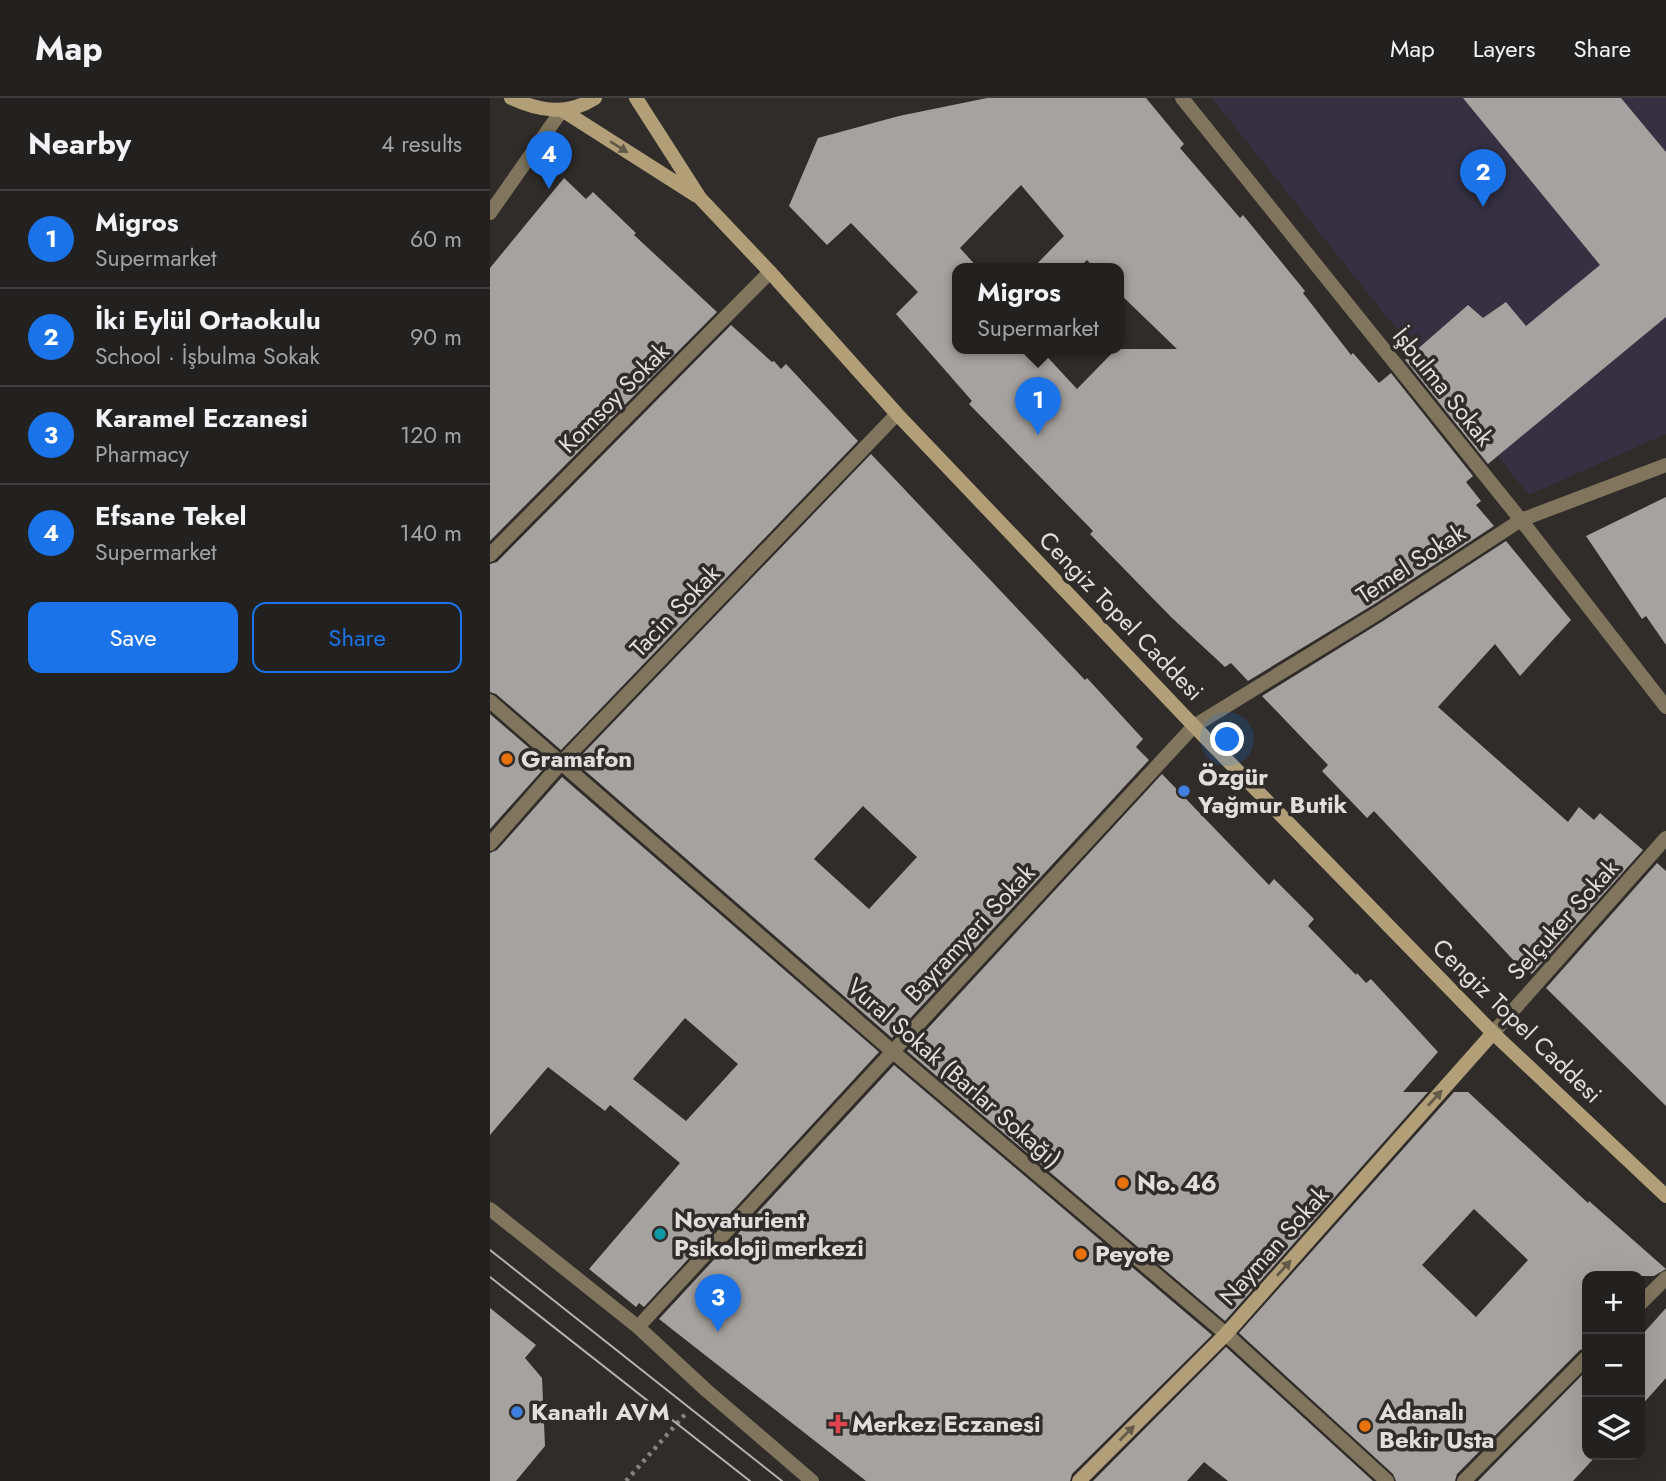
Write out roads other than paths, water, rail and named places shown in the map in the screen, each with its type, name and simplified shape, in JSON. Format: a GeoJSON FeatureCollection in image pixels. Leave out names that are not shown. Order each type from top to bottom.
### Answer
{"type":"FeatureCollection","features":[{"type":"Feature","properties":{"kind":"main road"},"geometry":{"type":"LineString","coordinates":[[511,98],[535,109],[562,110],[586,104],[595,98]]}},
{"type":"Feature","properties":{"kind":"main road","name":"Cengiz Topel Caddesi"},"geometry":{"type":"LineString","coordinates":[[636,98],[700,198],[897,414],[1194,726],[1493,1033],[1666,1196]]}},
{"type":"Feature","properties":{"kind":"main road"},"geometry":{"type":"LineString","coordinates":[[562,110],[700,198]]}},
{"type":"Feature","properties":{"kind":"main road","name":"Nayman Sokak"},"geometry":{"type":"LineString","coordinates":[[1079,1481],[1226,1334],[1493,1033]]}},
{"type":"Feature","properties":{"kind":"street","name":"İşbulma Sokak"},"geometry":{"type":"LineString","coordinates":[[1182,98],[1521,520],[1666,707]]}},
{"type":"Feature","properties":{"kind":"street"},"geometry":{"type":"LineString","coordinates":[[490,213],[562,110]]}},
{"type":"Feature","properties":{"kind":"street","name":"Komsoy Sokak"},"geometry":{"type":"LineString","coordinates":[[490,555],[770,272]]}},
{"type":"Feature","properties":{"kind":"street","name":"Tacin Sokak"},"geometry":{"type":"LineString","coordinates":[[490,844],[562,762],[897,414]]}},
{"type":"Feature","properties":{"kind":"street","name":"Temel Sokak"},"geometry":{"type":"LineString","coordinates":[[1194,726],[1378,613],[1521,520],[1666,465]]}},
{"type":"Feature","properties":{"kind":"street","name":"Vural Sokak (Barlar Sokağı)"},"geometry":{"type":"LineString","coordinates":[[490,701],[892,1051],[1226,1334],[1387,1481]]}},
{"type":"Feature","properties":{"kind":"street","name":"Bayramyeri Sokak"},"geometry":{"type":"LineString","coordinates":[[638,1327],[1194,726]]}},
{"type":"Feature","properties":{"kind":"street","name":"Selçuker Sokak"},"geometry":{"type":"LineString","coordinates":[[1493,1033],[1666,838]]}},
{"type":"Feature","properties":{"kind":"street"},"geometry":{"type":"LineString","coordinates":[[490,1209],[638,1327],[706,1390],[812,1481]]}},
{"type":"Feature","properties":{"kind":"street"},"geometry":{"type":"LineString","coordinates":[[1645,1299],[1666,1278]]}},
{"type":"Feature","properties":{"kind":"street"},"geometry":{"type":"LineString","coordinates":[[1464,1481],[1582,1362]]}},
{"type":"Feature","properties":{"kind":"tram line"},"geometry":{"type":"LineString","coordinates":[[490,1250],[782,1481]]}},
{"type":"Feature","properties":{"kind":"tram line"},"geometry":{"type":"LineString","coordinates":[[490,1277],[750,1481]]}},
{"type":"Feature","properties":{"kind":"place","name":"Efsane Tekel"},"geometry":{"type":"Point","coordinates":[549,189]}},
{"type":"Feature","properties":{"kind":"place","name":"İki Eylül Ortaokulu"},"geometry":{"type":"Point","coordinates":[1483,207]}},
{"type":"Feature","properties":{"kind":"place","name":"Migros"},"geometry":{"type":"Point","coordinates":[1038,435]}},
{"type":"Feature","properties":{"kind":"place","name":"Gramafon"},"geometry":{"type":"Point","coordinates":[507,759]}},
{"type":"Feature","properties":{"kind":"place","name":"Özgür Yağmur Butik"},"geometry":{"type":"Point","coordinates":[1184,791]}},
{"type":"Feature","properties":{"kind":"place","name":"No. 46"},"geometry":{"type":"Point","coordinates":[1123,1183]}},
{"type":"Feature","properties":{"kind":"place","name":"Novaturient Psikoloji merkezi"},"geometry":{"type":"Point","coordinates":[660,1234]}},
{"type":"Feature","properties":{"kind":"place","name":"Peyote"},"geometry":{"type":"Point","coordinates":[1081,1254]}},
{"type":"Feature","properties":{"kind":"place","name":"Karamel Eczanesi"},"geometry":{"type":"Point","coordinates":[718,1332]}},
{"type":"Feature","properties":{"kind":"place","name":"Kanatlı AVM"},"geometry":{"type":"Point","coordinates":[517,1412]}},
{"type":"Feature","properties":{"kind":"place","name":"Merkez Eczanesi"},"geometry":{"type":"Point","coordinates":[838,1424]}},
{"type":"Feature","properties":{"kind":"place","name":"Adanalı Bekir Usta"},"geometry":{"type":"Point","coordinates":[1365,1426]}}]}
